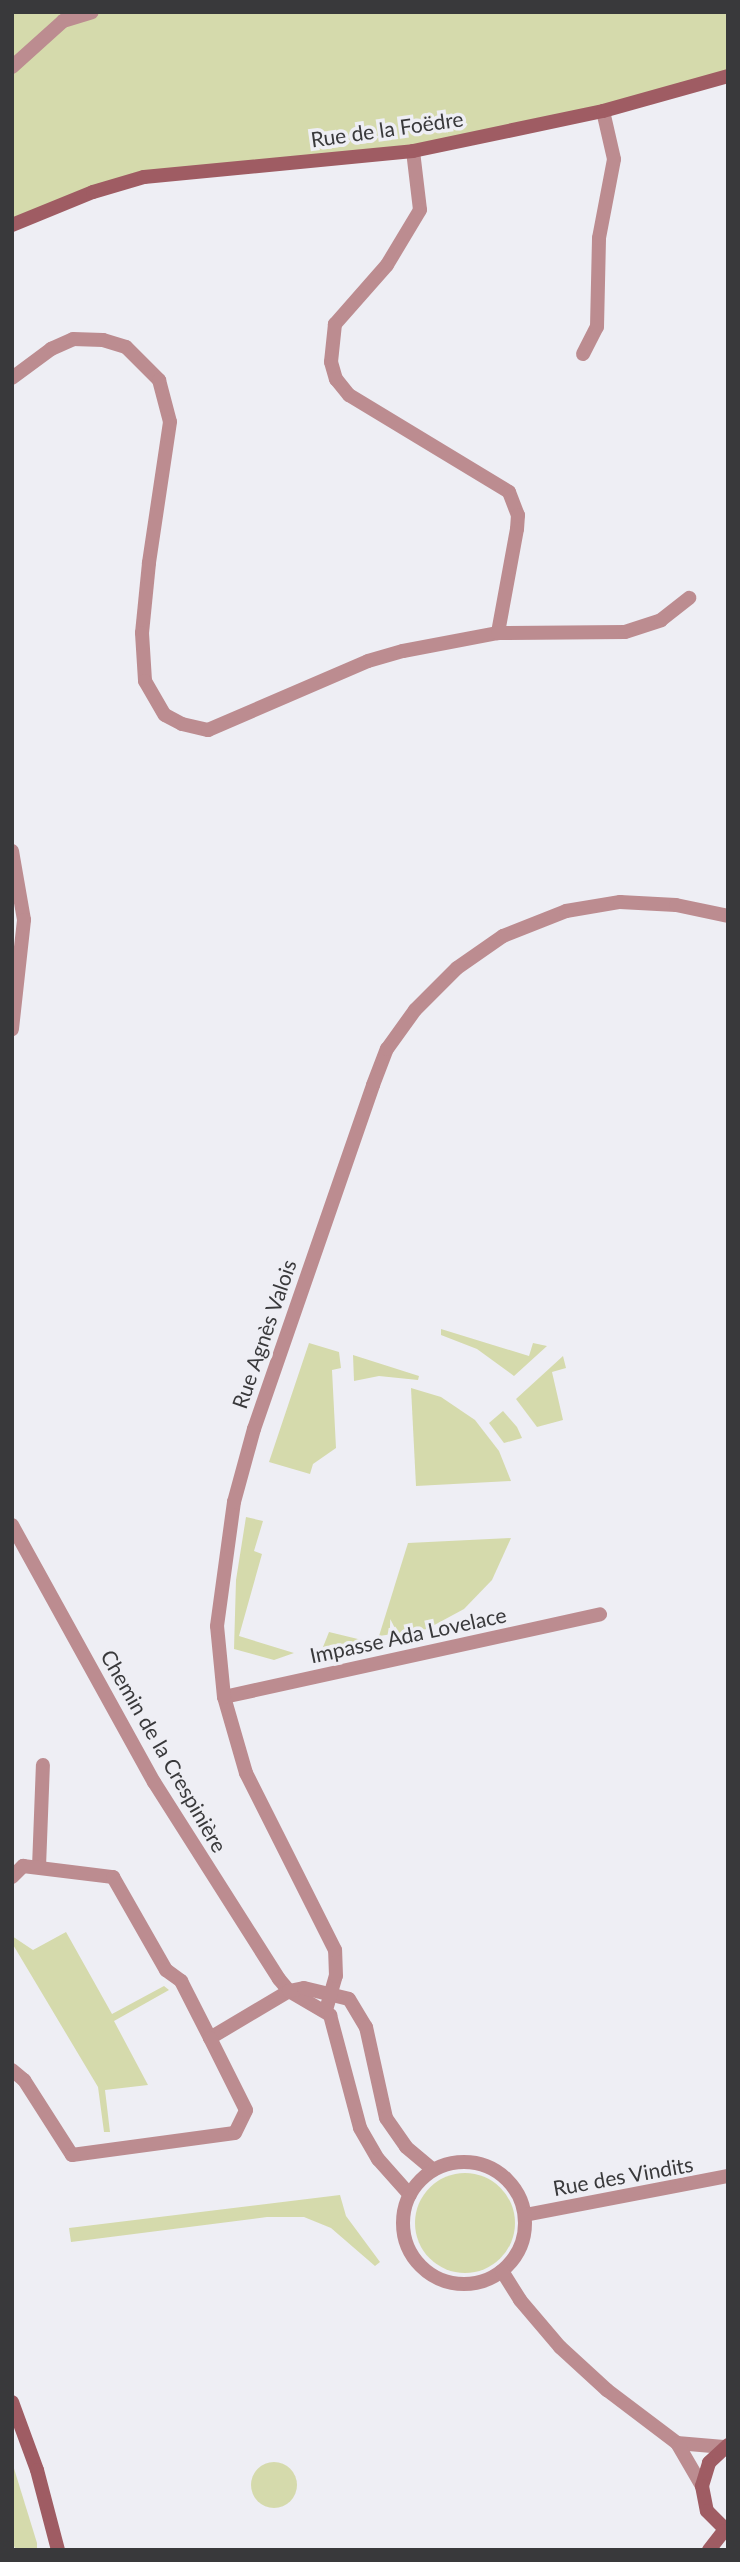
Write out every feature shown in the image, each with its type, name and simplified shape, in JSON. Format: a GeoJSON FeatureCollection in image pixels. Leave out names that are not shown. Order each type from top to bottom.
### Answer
{"type":"FeatureCollection","features":[{"type":"Feature","properties":{"kind":"street"},"geometry":{"type":"LineString","coordinates":[[12,67],[63,21],[92,12]]}},
{"type":"Feature","properties":{"kind":"street","name":"Rue de la Foëdre"},"geometry":{"type":"LineString","coordinates":[[12,225],[93,192],[144,177],[413,151],[603,111],[728,76]]}},
{"type":"Feature","properties":{"kind":"street"},"geometry":{"type":"LineString","coordinates":[[583,354],[597,327],[599,238],[614,159],[603,111]]}},
{"type":"Feature","properties":{"kind":"street"},"geometry":{"type":"LineString","coordinates":[[413,151],[420,210],[387,265],[335,324],[331,362],[336,379],[349,395],[481,473],[513,499],[517,529],[498,633]]}},
{"type":"Feature","properties":{"kind":"street"},"geometry":{"type":"LineString","coordinates":[[12,378],[51,348],[73,339],[126,347],[159,380],[170,422],[149,563],[143,657],[151,698],[165,715],[182,724],[208,730],[368,661],[498,633],[625,632],[661,620],[689,598]]}},
{"type":"Feature","properties":{"kind":"street"},"geometry":{"type":"LineString","coordinates":[[12,851],[24,920],[12,1028]]}},
{"type":"Feature","properties":{"kind":"street","name":"Rue Agnès Valois"},"geometry":{"type":"LineString","coordinates":[[326,2010],[332,1992],[335,1950],[251,1784],[225,1697],[217,1626],[241,1476],[276,1360],[373,1085],[397,1033],[457,968],[533,923],[620,902],[676,905],[728,915]]}},
{"type":"Feature","properties":{"kind":"street","name":"Chemin de la Crespinière"},"geometry":{"type":"LineString","coordinates":[[12,1525],[154,1782],[289,1991],[326,2010]]}},
{"type":"Feature","properties":{"kind":"street","name":"Impasse Ada Lovelace"},"geometry":{"type":"LineString","coordinates":[[225,1697],[600,1614]]}},
{"type":"Feature","properties":{"kind":"street"},"geometry":{"type":"LineString","coordinates":[[39,1867],[43,1765]]}},
{"type":"Feature","properties":{"kind":"street"},"geometry":{"type":"LineString","coordinates":[[12,1877],[19,1867],[39,1867],[113,1877],[166,1970],[181,1981],[246,2110],[235,2133],[72,2155],[24,2080],[12,2070]]}},
{"type":"Feature","properties":{"kind":"street"},"geometry":{"type":"LineString","coordinates":[[210,2038],[289,1991],[304,1988],[332,1992],[360,2012],[386,2119],[406,2147],[433,2170]]}},
{"type":"Feature","properties":{"kind":"street"},"geometry":{"type":"LineString","coordinates":[[326,2010],[333,2021],[345,2083],[360,2128],[379,2159],[410,2195]]}},
{"type":"Feature","properties":{"kind":"street"},"geometry":{"type":"LineString","coordinates":[[452,2163],[490,2167],[515,2189],[525,2215],[524,2236],[516,2255],[502,2271],[470,2284],[435,2277],[421,2266],[404,2233],[410,2195],[433,2170],[452,2163]]}},
{"type":"Feature","properties":{"kind":"street","name":"Rue des Vindits"},"geometry":{"type":"LineString","coordinates":[[525,2215],[728,2176]]}},
{"type":"Feature","properties":{"kind":"street"},"geometry":{"type":"LineString","coordinates":[[502,2271],[520,2300],[573,2361],[677,2443],[702,2486],[707,2511],[726,2532],[709,2550]]}},
{"type":"Feature","properties":{"kind":"street"},"geometry":{"type":"LineString","coordinates":[[12,2402],[58,2550]]}},
{"type":"Feature","properties":{"kind":"street"},"geometry":{"type":"LineString","coordinates":[[677,2443],[726,2446]]}},
{"type":"Feature","properties":{"kind":"street"},"geometry":{"type":"LineString","coordinates":[[702,2486],[709,2463],[726,2446]]}},
{"type":"Feature","properties":{"kind":"green space"},"geometry":{"type":"Polygon","coordinates":[[[12,12],[728,12],[728,76],[413,151],[142,178],[12,225],[12,12]]]}},
{"type":"Feature","properties":{"kind":"green space"},"geometry":{"type":"Polygon","coordinates":[[[441,1329],[529,1356],[533,1343],[547,1346],[514,1376],[477,1349],[441,1335],[441,1329]]]}},
{"type":"Feature","properties":{"kind":"green space"},"geometry":{"type":"Polygon","coordinates":[[[309,1343],[339,1352],[341,1368],[332,1370],[336,1448],[313,1464],[310,1474],[269,1462],[309,1343]]]}},
{"type":"Feature","properties":{"kind":"green space"},"geometry":{"type":"Polygon","coordinates":[[[353,1355],[419,1376],[418,1380],[379,1376],[354,1381],[353,1355]]]}},
{"type":"Feature","properties":{"kind":"green space"},"geometry":{"type":"Polygon","coordinates":[[[563,1356],[566,1368],[552,1372],[563,1420],[537,1427],[516,1399],[563,1356]]]}},
{"type":"Feature","properties":{"kind":"green space"},"geometry":{"type":"Polygon","coordinates":[[[411,1388],[441,1397],[475,1420],[499,1451],[511,1481],[416,1486],[411,1388]]]}},
{"type":"Feature","properties":{"kind":"green space"},"geometry":{"type":"Polygon","coordinates":[[[503,1411],[517,1427],[522,1438],[504,1443],[489,1423],[503,1411]]]}},
{"type":"Feature","properties":{"kind":"green space"},"geometry":{"type":"Polygon","coordinates":[[[246,1517],[263,1521],[254,1551],[262,1554],[239,1636],[294,1653],[274,1660],[234,1649],[236,1580],[246,1517]]]}},
{"type":"Feature","properties":{"kind":"green space"},"geometry":{"type":"Polygon","coordinates":[[[511,1538],[492,1580],[464,1609],[427,1629],[379,1636],[408,1543],[511,1538]]]}},
{"type":"Feature","properties":{"kind":"green space"},"geometry":{"type":"Polygon","coordinates":[[[329,1632],[362,1640],[388,1643],[319,1657],[329,1632]]]}},
{"type":"Feature","properties":{"kind":"green space"},"geometry":{"type":"Polygon","coordinates":[[[66,1932],[112,2014],[164,1986],[169,1990],[114,2021],[148,2085],[105,2090],[110,2132],[104,2132],[98,2087],[12,1943],[12,1936],[33,1950],[66,1932]]]}},
{"type":"Feature","properties":{"kind":"green space"},"geometry":{"type":"Polygon","coordinates":[[[465,2173],[493,2181],[507,2195],[515,2223],[507,2251],[493,2265],[465,2273],[437,2265],[423,2251],[415,2223],[423,2195],[437,2181],[465,2173]]]}},
{"type":"Feature","properties":{"kind":"green space"},"geometry":{"type":"Polygon","coordinates":[[[340,2195],[346,2216],[380,2262],[375,2266],[331,2228],[304,2217],[267,2217],[71,2242],[69,2228],[340,2195]]]}},
{"type":"Feature","properties":{"kind":"green space"},"geometry":{"type":"Polygon","coordinates":[[[12,2462],[37,2550],[16,2550],[12,2542],[12,2462]]]}},
{"type":"Feature","properties":{"kind":"green space"},"geometry":{"type":"Polygon","coordinates":[[[274,2462],[290,2469],[297,2485],[290,2501],[274,2508],[258,2501],[251,2485],[258,2469],[274,2462]]]}}]}
